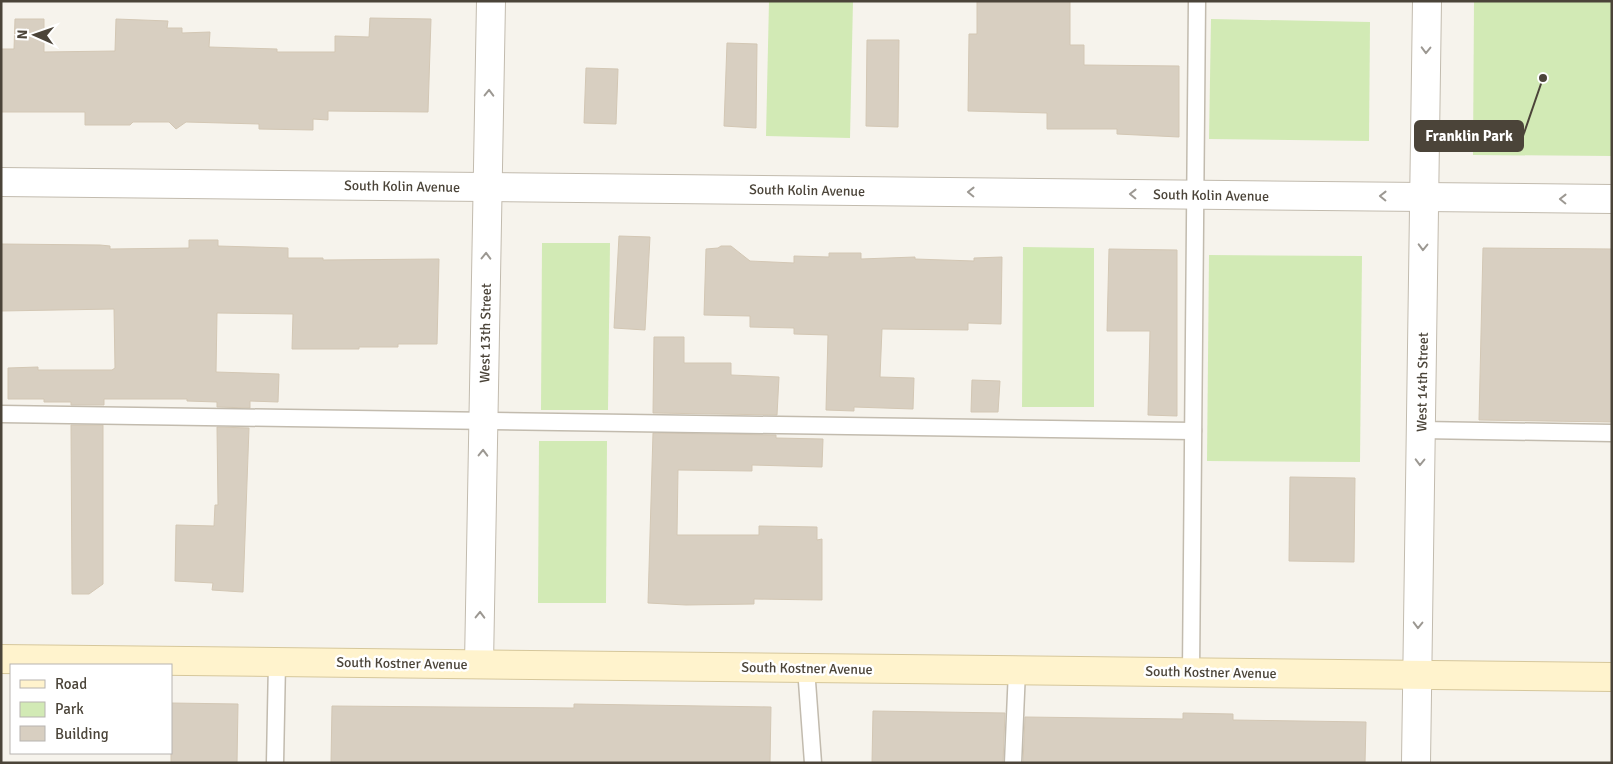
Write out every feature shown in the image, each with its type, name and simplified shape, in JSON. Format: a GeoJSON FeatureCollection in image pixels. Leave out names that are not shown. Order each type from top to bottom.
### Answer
{"type":"FeatureCollection","features":[{"type":"Feature","properties":{"kind":"street","name":"West 13th Street"},"geometry":{"type":"LineString","coordinates":[[479,664],[491,1]]}},
{"type":"Feature","properties":{"kind":"street","name":"West 14th Street"},"geometry":{"type":"LineString","coordinates":[[1416,763],[1427,1]]}},
{"type":"Feature","properties":{"kind":"street","name":"South Kolin Avenue"},"geometry":{"type":"LineString","coordinates":[[1,182],[1612,199]]}},
{"type":"Feature","properties":{"kind":"street","name":"South Kostner Avenue"},"geometry":{"type":"LineString","coordinates":[[1,659],[1612,677]]}},
{"type":"Feature","properties":{"kind":"lane"},"geometry":{"type":"LineString","coordinates":[[1191,672],[1197,1]]}},
{"type":"Feature","properties":{"kind":"lane"},"geometry":{"type":"LineString","coordinates":[[1,414],[1193,431]]}},
{"type":"Feature","properties":{"kind":"lane"},"geometry":{"type":"LineString","coordinates":[[1421,430],[1612,433]]}},
{"type":"Feature","properties":{"kind":"lane"},"geometry":{"type":"LineString","coordinates":[[275,763],[277,662]]}},
{"type":"Feature","properties":{"kind":"lane"},"geometry":{"type":"LineString","coordinates":[[806,668],[814,763]]}},
{"type":"Feature","properties":{"kind":"lane"},"geometry":{"type":"LineString","coordinates":[[1013,763],[1016,670]]}},
{"type":"Feature","properties":{"kind":"green space"},"geometry":{"type":"Polygon","coordinates":[[[769,1],[853,1],[850,138],[766,136],[769,1]]]}},
{"type":"Feature","properties":{"kind":"green space"},"geometry":{"type":"Polygon","coordinates":[[[1474,1],[1612,1],[1612,156],[1473,155],[1474,1]]]}},
{"type":"Feature","properties":{"kind":"green space"},"geometry":{"type":"Polygon","coordinates":[[[1211,19],[1370,22],[1369,141],[1209,139],[1211,19]]]}},
{"type":"Feature","properties":{"kind":"green space"},"geometry":{"type":"Polygon","coordinates":[[[542,243],[610,243],[608,410],[541,410],[542,243]]]}},
{"type":"Feature","properties":{"kind":"green space"},"geometry":{"type":"Polygon","coordinates":[[[1023,247],[1094,248],[1094,407],[1022,407],[1023,247]]]}},
{"type":"Feature","properties":{"kind":"green space"},"geometry":{"type":"Polygon","coordinates":[[[1209,255],[1362,256],[1360,462],[1207,461],[1209,255]]]}},
{"type":"Feature","properties":{"kind":"green space"},"geometry":{"type":"Polygon","coordinates":[[[539,441],[607,441],[606,603],[538,603],[539,441]]]}},
{"type":"Feature","properties":{"kind":"building"},"geometry":{"type":"Polygon","coordinates":[[[977,1],[1070,1],[1070,45],[1084,45],[1084,65],[1179,66],[1179,137],[1117,134],[1117,129],[1047,129],[1047,113],[968,111],[969,34],[977,34],[977,1]]]}},
{"type":"Feature","properties":{"kind":"building"},"geometry":{"type":"Polygon","coordinates":[[[370,18],[431,19],[428,112],[328,111],[328,120],[313,119],[313,130],[259,129],[259,124],[186,122],[176,129],[169,122],[133,122],[130,125],[85,125],[85,112],[1,112],[1,49],[14,49],[15,19],[44,19],[44,52],[115,51],[116,19],[168,21],[167,28],[182,28],[182,33],[210,32],[209,47],[277,49],[277,52],[335,52],[335,36],[369,37],[370,18]]]}},
{"type":"Feature","properties":{"kind":"building"},"geometry":{"type":"Polygon","coordinates":[[[867,40],[899,40],[898,127],[866,126],[867,40]]]}},
{"type":"Feature","properties":{"kind":"building"},"geometry":{"type":"Polygon","coordinates":[[[727,43],[757,44],[756,128],[724,126],[727,43]]]}},
{"type":"Feature","properties":{"kind":"building"},"geometry":{"type":"Polygon","coordinates":[[[586,68],[618,69],[616,124],[584,123],[586,68]]]}},
{"type":"Feature","properties":{"kind":"building"},"geometry":{"type":"Polygon","coordinates":[[[619,236],[650,237],[645,330],[614,328],[619,236]]]}},
{"type":"Feature","properties":{"kind":"building"},"geometry":{"type":"Polygon","coordinates":[[[189,240],[218,240],[218,246],[288,248],[288,258],[323,258],[323,260],[439,259],[437,344],[398,344],[398,347],[359,347],[359,349],[292,349],[293,314],[217,313],[216,372],[279,374],[278,402],[250,401],[250,408],[217,407],[217,402],[187,401],[187,399],[104,399],[104,405],[71,405],[71,402],[44,402],[44,399],[8,399],[8,368],[38,367],[38,370],[112,370],[115,368],[114,309],[1,311],[1,244],[100,245],[110,246],[110,249],[189,248],[189,240]]]}},
{"type":"Feature","properties":{"kind":"building"},"geometry":{"type":"Polygon","coordinates":[[[731,246],[750,261],[794,263],[794,256],[829,257],[829,253],[861,253],[861,259],[915,257],[915,259],[974,261],[974,258],[1002,257],[1001,324],[968,323],[968,330],[882,329],[880,377],[914,378],[913,409],[854,407],[854,411],[826,410],[828,335],[794,334],[794,328],[750,327],[750,316],[704,315],[706,249],[731,246]]]}},
{"type":"Feature","properties":{"kind":"building"},"geometry":{"type":"Polygon","coordinates":[[[1483,248],[1612,249],[1612,422],[1479,420],[1483,248]]]}},
{"type":"Feature","properties":{"kind":"building"},"geometry":{"type":"Polygon","coordinates":[[[1109,249],[1177,250],[1177,416],[1148,415],[1150,331],[1107,331],[1109,249]]]}},
{"type":"Feature","properties":{"kind":"building"},"geometry":{"type":"Polygon","coordinates":[[[654,337],[684,337],[684,363],[731,363],[731,375],[779,377],[777,415],[653,413],[654,337]]]}},
{"type":"Feature","properties":{"kind":"building"},"geometry":{"type":"Polygon","coordinates":[[[972,380],[1000,381],[998,412],[971,412],[972,380]]]}},
{"type":"Feature","properties":{"kind":"building"},"geometry":{"type":"Polygon","coordinates":[[[71,425],[103,425],[103,584],[89,594],[72,594],[71,425]]]}},
{"type":"Feature","properties":{"kind":"building"},"geometry":{"type":"Polygon","coordinates":[[[217,427],[249,428],[243,592],[212,590],[213,583],[175,581],[176,525],[214,526],[215,505],[218,505],[217,427]]]}},
{"type":"Feature","properties":{"kind":"building"},"geometry":{"type":"Polygon","coordinates":[[[653,433],[776,435],[776,438],[823,439],[822,467],[752,465],[752,471],[678,470],[677,535],[759,535],[759,526],[817,527],[817,540],[822,539],[822,600],[754,599],[754,604],[686,605],[648,603],[653,433]]]}},
{"type":"Feature","properties":{"kind":"building"},"geometry":{"type":"Polygon","coordinates":[[[1290,477],[1355,478],[1354,562],[1289,561],[1290,477]]]}},
{"type":"Feature","properties":{"kind":"building"},"geometry":{"type":"Polygon","coordinates":[[[172,703],[238,704],[237,763],[171,763],[172,703]]]}},
{"type":"Feature","properties":{"kind":"building"},"geometry":{"type":"Polygon","coordinates":[[[574,704],[771,707],[770,763],[331,763],[332,706],[574,708],[574,704]]]}},
{"type":"Feature","properties":{"kind":"building"},"geometry":{"type":"Polygon","coordinates":[[[873,711],[1005,713],[1003,763],[872,763],[873,711]]]}},
{"type":"Feature","properties":{"kind":"building"},"geometry":{"type":"Polygon","coordinates":[[[1183,713],[1233,714],[1233,720],[1366,722],[1365,763],[1023,763],[1025,717],[1183,719],[1183,713]]]}},
{"type":"Feature","properties":{"kind":"place","name":"Franklin Park"},"geometry":{"type":"Point","coordinates":[1543,78]}}]}
